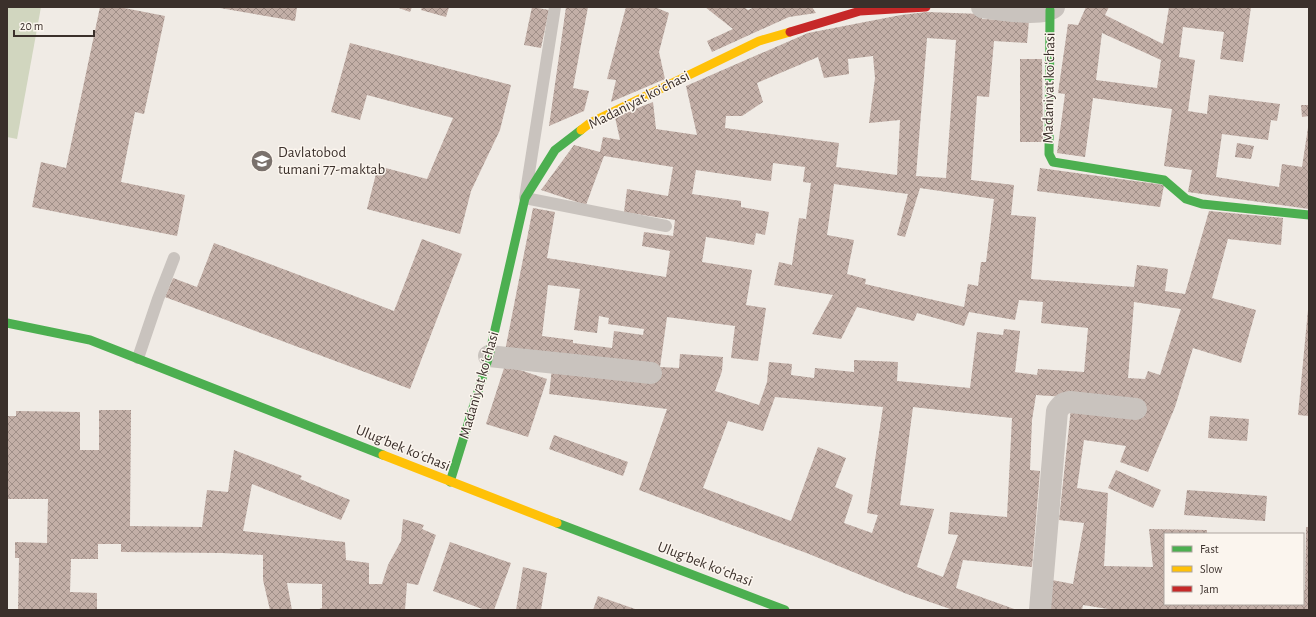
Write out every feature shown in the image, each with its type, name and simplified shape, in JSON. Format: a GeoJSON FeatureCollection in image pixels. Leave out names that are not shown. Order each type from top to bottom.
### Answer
{"type":"FeatureCollection","features":[{"type":"Feature","properties":{"kind":"street","name":"Madaniyat koʻchasi"},"geometry":{"type":"LineString","coordinates":[[450,482],[489,356],[525,198],[555,150],[590,123],[759,41],[860,11],[926,7]]}},
{"type":"Feature","properties":{"kind":"street","name":"Madaniyat koʻchasi"},"geometry":{"type":"LineString","coordinates":[[982,7],[1028,12],[1052,9],[1049,154],[1053,162],[1164,180],[1186,199],[1202,204],[1309,215]]}},
{"type":"Feature","properties":{"kind":"street","name":"Ulugʻbek koʻchasi"},"geometry":{"type":"LineString","coordinates":[[7,323],[90,340],[450,482],[785,610]]}},
{"type":"Feature","properties":{"kind":"street"},"geometry":{"type":"LineString","coordinates":[[489,356],[651,373]]}},
{"type":"Feature","properties":{"kind":"street"},"geometry":{"type":"LineString","coordinates":[[1040,610],[1057,411],[1061,405],[1070,402],[1136,409]]}},
{"type":"Feature","properties":{"kind":"lane"},"geometry":{"type":"LineString","coordinates":[[555,7],[525,198],[666,226]]}},
{"type":"Feature","properties":{"kind":"lane"},"geometry":{"type":"LineString","coordinates":[[138,358],[174,258]]}},
{"type":"Feature","properties":{"kind":"green space"},"geometry":{"type":"Polygon","coordinates":[[[7,7],[41,7],[17,139],[7,137],[7,7]]]}},
{"type":"Feature","properties":{"kind":"building"},"geometry":{"type":"Polygon","coordinates":[[[100,7],[119,7],[165,16],[144,114],[135,112],[121,182],[185,195],[177,236],[32,207],[41,162],[66,168],[100,7]]]}},
{"type":"Feature","properties":{"kind":"building"},"geometry":{"type":"Polygon","coordinates":[[[214,7],[297,7],[295,21],[214,7]]]}},
{"type":"Feature","properties":{"kind":"building"},"geometry":{"type":"Polygon","coordinates":[[[396,7],[412,7],[410,12],[396,7]]]}},
{"type":"Feature","properties":{"kind":"building"},"geometry":{"type":"Polygon","coordinates":[[[422,7],[449,7],[446,17],[421,10],[422,7]]]}},
{"type":"Feature","properties":{"kind":"building"},"geometry":{"type":"Polygon","coordinates":[[[532,7],[549,10],[541,48],[524,45],[532,7]]]}},
{"type":"Feature","properties":{"kind":"building"},"geometry":{"type":"Polygon","coordinates":[[[566,7],[588,7],[573,88],[589,91],[584,111],[549,126],[566,7]]]}},
{"type":"Feature","properties":{"kind":"building"},"geometry":{"type":"Polygon","coordinates":[[[626,7],[655,7],[669,13],[659,52],[665,79],[611,102],[616,80],[607,79],[626,7]]]}},
{"type":"Feature","properties":{"kind":"building"},"geometry":{"type":"Polygon","coordinates":[[[705,7],[744,7],[748,10],[755,7],[812,7],[816,13],[789,17],[712,52],[707,41],[733,29],[705,7]]]}},
{"type":"Feature","properties":{"kind":"building"},"geometry":{"type":"Polygon","coordinates":[[[1086,7],[1109,7],[1105,15],[1163,44],[1169,7],[1251,7],[1243,62],[1220,59],[1224,32],[1183,27],[1179,57],[1195,60],[1188,111],[1207,114],[1209,95],[1280,104],[1277,121],[1271,120],[1268,140],[1222,134],[1216,177],[1279,187],[1282,164],[1302,167],[1309,121],[1309,209],[1188,192],[1192,170],[1164,166],[1172,109],[1093,98],[1085,157],[1057,153],[1065,94],[1058,93],[1068,24],[1078,25],[1086,7]],[[1102,33],[1096,80],[1157,88],[1161,60],[1102,33]]]}},
{"type":"Feature","properties":{"kind":"building"},"geometry":{"type":"Polygon","coordinates":[[[927,12],[981,14],[982,19],[1029,21],[1027,43],[994,41],[989,97],[977,96],[971,180],[1014,185],[1011,215],[1036,217],[1031,279],[1134,287],[1137,265],[1168,269],[1165,291],[1185,294],[1209,211],[1283,218],[1281,245],[1228,239],[1212,298],[1256,310],[1241,363],[1193,348],[1175,407],[1148,472],[1120,462],[1126,446],[1084,440],[1077,488],[1108,493],[1104,566],[1153,567],[1149,529],[1207,530],[1207,533],[1164,533],[1164,605],[1304,605],[1306,527],[1309,527],[1309,610],[1114,610],[1083,605],[1082,610],[1049,610],[1052,580],[1073,584],[1084,523],[1059,520],[1071,408],[1108,400],[1036,395],[1032,420],[1030,470],[1040,471],[1032,567],[963,560],[956,588],[1017,610],[953,610],[907,594],[809,554],[639,490],[667,409],[549,394],[552,369],[505,351],[533,208],[555,212],[547,258],[666,277],[670,251],[642,246],[644,232],[673,236],[675,220],[624,212],[627,189],[668,196],[673,167],[604,156],[586,205],[541,190],[574,145],[600,152],[603,137],[620,140],[615,117],[653,102],[656,129],[697,135],[686,86],[808,33],[901,15],[927,12]],[[927,38],[916,176],[946,178],[956,40],[927,38]],[[873,56],[848,59],[849,74],[824,78],[818,57],[757,83],[763,102],[742,116],[726,116],[725,128],[839,143],[836,167],[897,175],[900,120],[869,123],[875,78],[873,56]],[[773,163],[771,181],[696,170],[692,194],[741,201],[741,207],[769,212],[765,235],[756,233],[754,245],[706,237],[702,262],[752,270],[746,305],[766,308],[758,361],[731,358],[735,326],[667,317],[660,367],[679,368],[680,354],[723,357],[722,371],[715,391],[759,405],[767,382],[769,362],[792,364],[791,375],[814,378],[815,368],[854,372],[854,360],[898,362],[897,381],[970,388],[977,332],[1003,335],[1004,329],[1020,331],[1015,372],[1037,375],[1038,369],[1084,372],[1088,328],[1041,323],[1043,302],[1019,300],[1015,320],[969,312],[964,326],[917,313],[914,321],[857,307],[841,339],[812,334],[833,295],[774,285],[779,262],[792,265],[799,218],[806,219],[811,183],[803,182],[805,167],[773,163]],[[834,184],[827,235],[854,240],[847,274],[866,279],[865,284],[964,307],[968,284],[978,286],[981,262],[986,262],[994,199],[920,188],[905,237],[897,235],[908,194],[834,184]],[[548,285],[542,336],[573,340],[573,343],[612,348],[614,331],[643,335],[644,329],[608,324],[609,318],[599,316],[597,333],[574,330],[580,289],[548,285]],[[1134,302],[1128,378],[1145,379],[1148,371],[1160,375],[1181,309],[1134,302]],[[775,397],[763,431],[728,421],[703,488],[791,521],[818,447],[846,458],[835,487],[853,495],[844,523],[872,533],[878,515],[867,513],[883,407],[775,397]],[[913,407],[900,505],[934,509],[917,567],[943,577],[958,535],[948,534],[950,512],[1007,517],[1012,418],[913,407]]]}},
{"type":"Feature","properties":{"kind":"building"},"geometry":{"type":"Polygon","coordinates":[[[350,43],[511,85],[500,130],[471,191],[460,234],[367,209],[378,166],[427,179],[453,118],[367,95],[360,120],[331,112],[350,43]]]}},
{"type":"Feature","properties":{"kind":"building"},"geometry":{"type":"Polygon","coordinates":[[[1020,59],[1042,59],[1043,142],[1020,142],[1020,59]]]}},
{"type":"Feature","properties":{"kind":"building"},"geometry":{"type":"Polygon","coordinates":[[[1301,105],[1309,105],[1309,116],[1302,117],[1301,105]]]}},
{"type":"Feature","properties":{"kind":"building"},"geometry":{"type":"Polygon","coordinates":[[[1237,143],[1254,146],[1251,159],[1235,157],[1237,143]]]}},
{"type":"Feature","properties":{"kind":"building"},"geometry":{"type":"Polygon","coordinates":[[[1040,168],[1164,185],[1160,207],[1037,191],[1040,168]]]}},
{"type":"Feature","properties":{"kind":"building"},"geometry":{"type":"Polygon","coordinates":[[[422,239],[462,254],[410,389],[165,297],[173,278],[197,287],[214,243],[394,311],[422,239]]]}},
{"type":"Feature","properties":{"kind":"building"},"geometry":{"type":"Polygon","coordinates":[[[1309,310],[1309,416],[1298,415],[1309,310]]]}},
{"type":"Feature","properties":{"kind":"building"},"geometry":{"type":"Polygon","coordinates":[[[505,365],[547,379],[528,437],[486,424],[505,365]]]}},
{"type":"Feature","properties":{"kind":"building"},"geometry":{"type":"Polygon","coordinates":[[[99,410],[131,410],[130,526],[202,527],[207,490],[228,492],[234,450],[302,476],[300,479],[350,500],[341,520],[252,484],[243,531],[345,542],[346,560],[369,563],[369,584],[382,584],[388,565],[401,541],[403,519],[424,525],[422,529],[436,535],[418,585],[407,583],[405,610],[317,610],[322,608],[322,584],[287,583],[292,610],[270,610],[263,580],[263,555],[121,552],[121,544],[98,544],[98,559],[71,559],[70,592],[97,593],[97,610],[18,610],[19,558],[15,558],[15,542],[47,543],[48,499],[7,499],[7,416],[16,416],[16,411],[80,412],[80,450],[99,450],[99,410]]]}},
{"type":"Feature","properties":{"kind":"building"},"geometry":{"type":"Polygon","coordinates":[[[1210,416],[1249,419],[1247,441],[1208,438],[1210,416]]]}},
{"type":"Feature","properties":{"kind":"building"},"geometry":{"type":"Polygon","coordinates":[[[554,435],[628,462],[623,476],[549,449],[554,435]]]}},
{"type":"Feature","properties":{"kind":"building"},"geometry":{"type":"Polygon","coordinates":[[[1116,470],[1161,490],[1153,508],[1108,488],[1116,470]]]}},
{"type":"Feature","properties":{"kind":"building"},"geometry":{"type":"Polygon","coordinates":[[[1187,490],[1267,496],[1265,521],[1184,515],[1187,490]]]}},
{"type":"Feature","properties":{"kind":"building"},"geometry":{"type":"Polygon","coordinates":[[[450,542],[511,563],[494,610],[485,610],[433,591],[450,542]]]}},
{"type":"Feature","properties":{"kind":"building"},"geometry":{"type":"Polygon","coordinates":[[[523,567],[547,573],[541,610],[516,610],[523,567]]]}},
{"type":"Feature","properties":{"kind":"building"},"geometry":{"type":"Polygon","coordinates":[[[598,596],[615,602],[638,610],[593,610],[598,596]]]}},
{"type":"Feature","properties":{"kind":"traffic: fast"},"geometry":{"type":"LineString","coordinates":[[1050,10],[1049,154],[1053,162],[1164,180],[1186,199],[1202,204],[1309,215]]}},
{"type":"Feature","properties":{"kind":"traffic: fast"},"geometry":{"type":"LineString","coordinates":[[450,482],[489,356],[525,198],[555,150],[581,130]]}},
{"type":"Feature","properties":{"kind":"traffic: fast"},"geometry":{"type":"LineString","coordinates":[[7,323],[90,340],[383,455]]}},
{"type":"Feature","properties":{"kind":"traffic: fast"},"geometry":{"type":"LineString","coordinates":[[557,523],[785,610]]}},
{"type":"Feature","properties":{"kind":"traffic: slow"},"geometry":{"type":"LineString","coordinates":[[581,130],[590,123],[759,41],[790,32]]}},
{"type":"Feature","properties":{"kind":"traffic: slow"},"geometry":{"type":"LineString","coordinates":[[383,455],[557,523]]}},
{"type":"Feature","properties":{"kind":"traffic: jam"},"geometry":{"type":"LineString","coordinates":[[790,32],[860,11],[926,7]]}},
{"type":"Feature","properties":{"kind":"place","name":"Davlatobod tumani 77-maktab"},"geometry":{"type":"Point","coordinates":[262,161]}}]}
